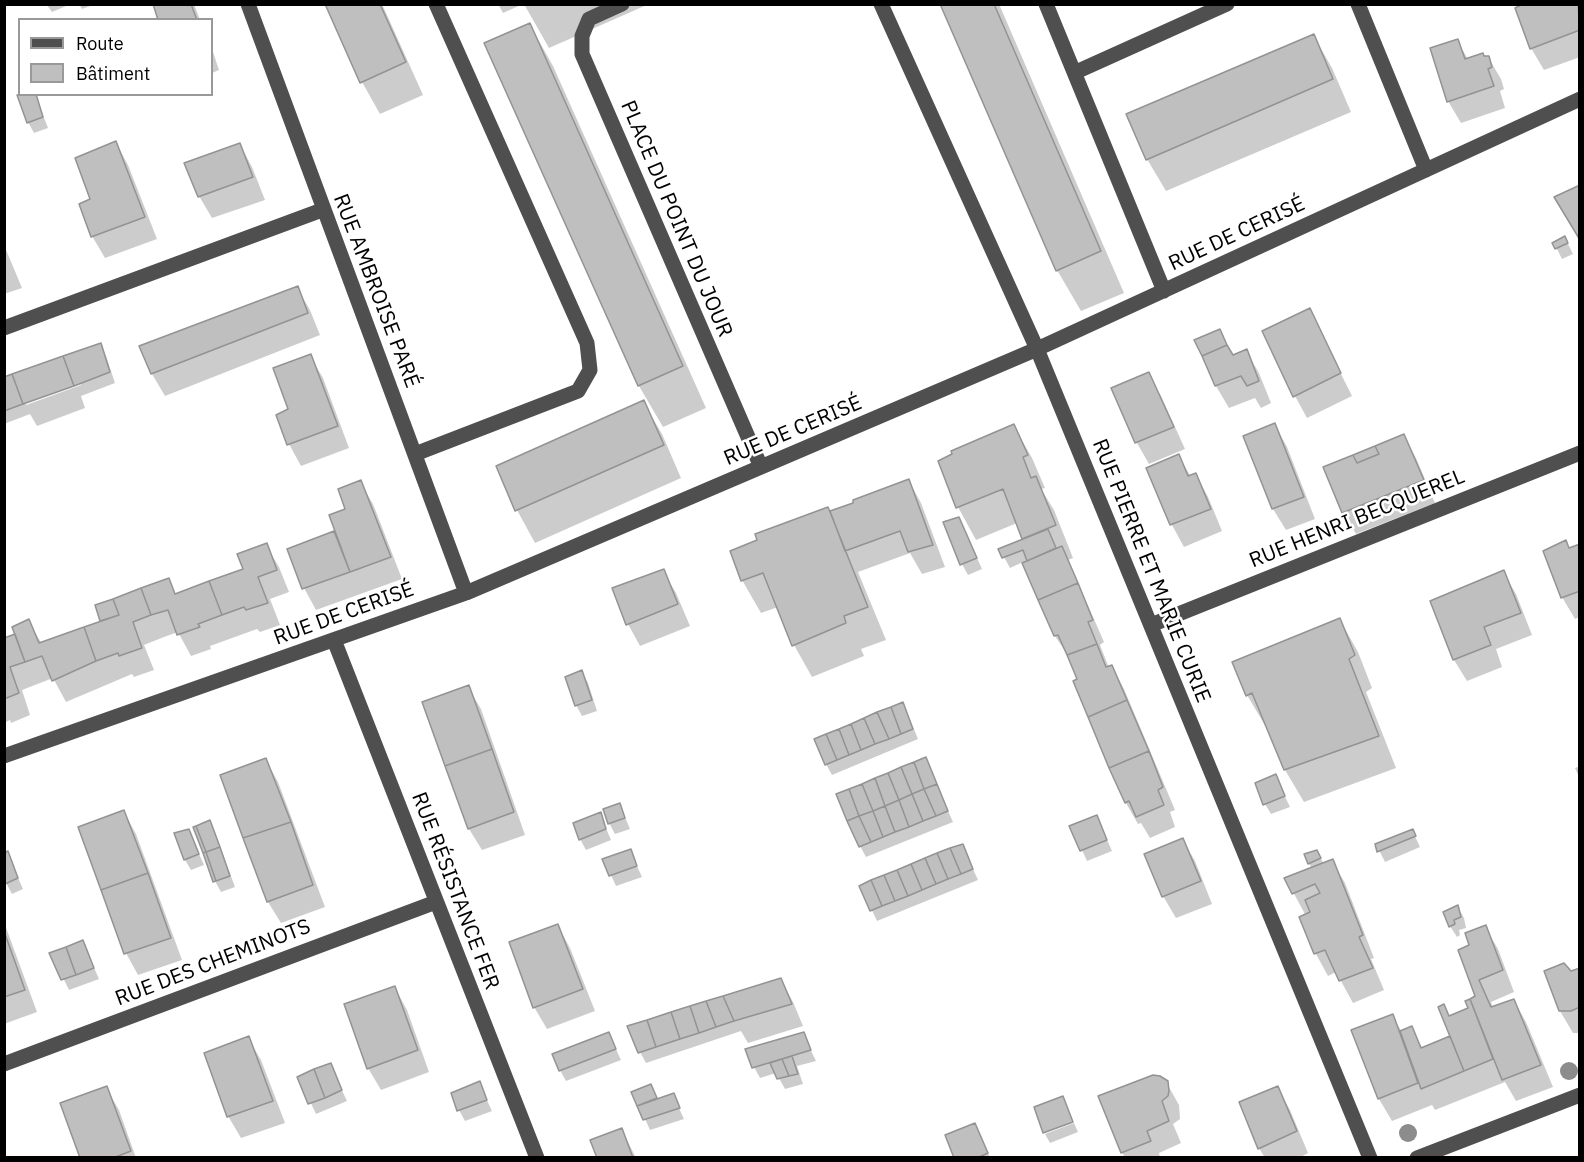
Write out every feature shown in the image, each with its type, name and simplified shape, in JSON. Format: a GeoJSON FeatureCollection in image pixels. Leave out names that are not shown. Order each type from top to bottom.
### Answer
{"type":"FeatureCollection","features":[{"type":"Feature","properties":{"kind":"street","name":"RUE AMBROISE PARÉ"},"geometry":{"type":"LineString","coordinates":[[248,4],[322,210],[466,592]]}},
{"type":"Feature","properties":{"kind":"street"},"geometry":{"type":"LineString","coordinates":[[414,454],[578,391],[590,370],[587,343],[436,4]]}},
{"type":"Feature","properties":{"kind":"street","name":"PLACE DU POINT DU JOUR"},"geometry":{"type":"LineString","coordinates":[[622,4],[589,19],[582,36],[582,54],[761,467]]}},
{"type":"Feature","properties":{"kind":"street","name":"RUE PIERRE ET MARIE CURIE"},"geometry":{"type":"LineString","coordinates":[[881,4],[1037,349],[1370,1158]]}},
{"type":"Feature","properties":{"kind":"street"},"geometry":{"type":"LineString","coordinates":[[1046,4],[1076,72],[1164,291]]}},
{"type":"Feature","properties":{"kind":"street"},"geometry":{"type":"LineString","coordinates":[[1076,72],[1227,4]]}},
{"type":"Feature","properties":{"kind":"street"},"geometry":{"type":"LineString","coordinates":[[1358,4],[1426,170]]}},
{"type":"Feature","properties":{"kind":"street","name":"RUE DE CERISÉ"},"geometry":{"type":"LineString","coordinates":[[4,756],[466,592],[1037,349],[1580,99]]}},
{"type":"Feature","properties":{"kind":"street"},"geometry":{"type":"LineString","coordinates":[[4,328],[322,210]]}},
{"type":"Feature","properties":{"kind":"street","name":"RUE HENRI BECQUEREL"},"geometry":{"type":"LineString","coordinates":[[1151,626],[1580,453]]}},
{"type":"Feature","properties":{"kind":"street","name":"RUE RÉSISTANCE FER"},"geometry":{"type":"LineString","coordinates":[[334,640],[537,1158]]}},
{"type":"Feature","properties":{"kind":"street","name":"RUE DES CHEMINOTS"},"geometry":{"type":"LineString","coordinates":[[4,1064],[436,902]]}},
{"type":"Feature","properties":{"kind":"street"},"geometry":{"type":"LineString","coordinates":[[1417,1158],[1580,1095]]}},
{"type":"Feature","properties":{"kind":"building"},"geometry":{"type":"Polygon","coordinates":[[[153,4],[191,4],[196,18],[157,18],[153,4]]]}},
{"type":"Feature","properties":{"kind":"building"},"geometry":{"type":"Polygon","coordinates":[[[325,4],[380,4],[406,62],[360,83],[325,4]]]}},
{"type":"Feature","properties":{"kind":"building"},"geometry":{"type":"Polygon","coordinates":[[[940,4],[994,4],[1101,251],[1056,271],[940,4]]]}},
{"type":"Feature","properties":{"kind":"building"},"geometry":{"type":"Polygon","coordinates":[[[1523,4],[1578,4],[1580,30],[1530,49],[1515,8],[1523,4]]]}},
{"type":"Feature","properties":{"kind":"building"},"geometry":{"type":"Polygon","coordinates":[[[530,23],[683,366],[638,386],[484,43],[530,23]]]}},
{"type":"Feature","properties":{"kind":"building"},"geometry":{"type":"Polygon","coordinates":[[[1314,34],[1333,79],[1146,160],[1126,114],[1314,34]]]}},
{"type":"Feature","properties":{"kind":"building"},"geometry":{"type":"Polygon","coordinates":[[[1458,39],[1465,59],[1483,53],[1484,56],[1489,56],[1492,67],[1488,69],[1494,86],[1447,102],[1430,48],[1458,39]]]}},
{"type":"Feature","properties":{"kind":"building"},"geometry":{"type":"Polygon","coordinates":[[[17,95],[37,96],[43,117],[27,123],[17,95]]]}},
{"type":"Feature","properties":{"kind":"building"},"geometry":{"type":"Polygon","coordinates":[[[116,141],[145,217],[91,237],[79,204],[90,199],[75,158],[116,141]]]}},
{"type":"Feature","properties":{"kind":"building"},"geometry":{"type":"Polygon","coordinates":[[[240,143],[253,177],[198,197],[184,163],[240,143]]]}},
{"type":"Feature","properties":{"kind":"building"},"geometry":{"type":"Polygon","coordinates":[[[1580,185],[1580,240],[1554,197],[1580,185]]]}},
{"type":"Feature","properties":{"kind":"building"},"geometry":{"type":"Polygon","coordinates":[[[1565,236],[1568,243],[1555,249],[1552,243],[1565,236]]]}},
{"type":"Feature","properties":{"kind":"building"},"geometry":{"type":"Polygon","coordinates":[[[298,286],[308,313],[151,374],[139,346],[298,286]]]}},
{"type":"Feature","properties":{"kind":"building"},"geometry":{"type":"Polygon","coordinates":[[[1310,308],[1341,373],[1293,397],[1262,331],[1310,308]]]}},
{"type":"Feature","properties":{"kind":"building"},"geometry":{"type":"Polygon","coordinates":[[[1220,329],[1227,345],[1202,356],[1194,340],[1220,329]]]}},
{"type":"Feature","properties":{"kind":"building"},"geometry":{"type":"Polygon","coordinates":[[[101,343],[110,372],[74,386],[63,356],[101,343]]]}},
{"type":"Feature","properties":{"kind":"building"},"geometry":{"type":"Polygon","coordinates":[[[1227,345],[1233,355],[1247,349],[1259,381],[1247,386],[1241,376],[1215,386],[1202,356],[1227,345]]]}},
{"type":"Feature","properties":{"kind":"building"},"geometry":{"type":"Polygon","coordinates":[[[311,354],[338,426],[287,445],[276,415],[288,409],[273,368],[311,354]]]}},
{"type":"Feature","properties":{"kind":"building"},"geometry":{"type":"Polygon","coordinates":[[[63,356],[74,386],[23,404],[12,374],[63,356]]]}},
{"type":"Feature","properties":{"kind":"building"},"geometry":{"type":"Polygon","coordinates":[[[1149,372],[1174,427],[1135,443],[1111,388],[1149,372]]]}},
{"type":"Feature","properties":{"kind":"building"},"geometry":{"type":"Polygon","coordinates":[[[12,374],[23,404],[4,411],[4,377],[12,374]]]}},
{"type":"Feature","properties":{"kind":"building"},"geometry":{"type":"Polygon","coordinates":[[[644,400],[664,445],[515,511],[496,466],[644,400]]]}},
{"type":"Feature","properties":{"kind":"building"},"geometry":{"type":"Polygon","coordinates":[[[1275,423],[1304,497],[1272,509],[1243,436],[1275,423]]]}},
{"type":"Feature","properties":{"kind":"building"},"geometry":{"type":"Polygon","coordinates":[[[1014,424],[1028,455],[1023,457],[1031,478],[1036,476],[1056,525],[1022,539],[1003,489],[956,508],[938,461],[952,454],[951,451],[1014,424]]]}},
{"type":"Feature","properties":{"kind":"building"},"geometry":{"type":"Polygon","coordinates":[[[1404,434],[1424,480],[1342,513],[1323,467],[1353,455],[1357,463],[1379,454],[1375,446],[1404,434]]]}},
{"type":"Feature","properties":{"kind":"building"},"geometry":{"type":"Polygon","coordinates":[[[1375,446],[1379,454],[1357,463],[1353,455],[1375,446]]]}},
{"type":"Feature","properties":{"kind":"building"},"geometry":{"type":"Polygon","coordinates":[[[1179,454],[1188,476],[1196,473],[1211,509],[1170,525],[1146,468],[1179,454]]]}},
{"type":"Feature","properties":{"kind":"building"},"geometry":{"type":"Polygon","coordinates":[[[909,479],[933,545],[908,552],[900,531],[845,551],[830,511],[909,479]]]}},
{"type":"Feature","properties":{"kind":"building"},"geometry":{"type":"Polygon","coordinates":[[[361,480],[391,557],[350,572],[329,515],[345,509],[338,489],[361,480]]]}},
{"type":"Feature","properties":{"kind":"building"},"geometry":{"type":"Polygon","coordinates":[[[828,507],[868,607],[844,616],[846,623],[792,646],[763,573],[741,581],[730,551],[757,540],[755,534],[828,507]]]}},
{"type":"Feature","properties":{"kind":"building"},"geometry":{"type":"Polygon","coordinates":[[[959,517],[977,558],[960,565],[943,522],[959,517]]]}},
{"type":"Feature","properties":{"kind":"building"},"geometry":{"type":"Polygon","coordinates":[[[1048,529],[1056,548],[1027,561],[1023,550],[1002,558],[998,549],[1048,529]]]}},
{"type":"Feature","properties":{"kind":"building"},"geometry":{"type":"Polygon","coordinates":[[[334,531],[350,572],[302,589],[287,549],[334,531]]]}},
{"type":"Feature","properties":{"kind":"building"},"geometry":{"type":"Polygon","coordinates":[[[1566,540],[1569,548],[1580,544],[1580,591],[1561,598],[1543,551],[1566,540]]]}},
{"type":"Feature","properties":{"kind":"building"},"geometry":{"type":"Polygon","coordinates":[[[267,543],[277,570],[258,577],[268,603],[246,610],[244,607],[222,615],[209,581],[243,569],[237,554],[267,543]]]}},
{"type":"Feature","properties":{"kind":"building"},"geometry":{"type":"Polygon","coordinates":[[[1062,546],[1078,583],[1038,600],[1022,563],[1062,546]]]}},
{"type":"Feature","properties":{"kind":"building"},"geometry":{"type":"Polygon","coordinates":[[[664,569],[678,604],[626,625],[612,588],[664,569]]]}},
{"type":"Feature","properties":{"kind":"building"},"geometry":{"type":"Polygon","coordinates":[[[1504,570],[1521,613],[1484,627],[1491,645],[1453,660],[1430,601],[1504,570]]]}},
{"type":"Feature","properties":{"kind":"building"},"geometry":{"type":"Polygon","coordinates":[[[169,578],[175,594],[209,581],[222,615],[198,624],[200,627],[177,635],[168,610],[151,615],[141,588],[169,578]]]}},
{"type":"Feature","properties":{"kind":"building"},"geometry":{"type":"Polygon","coordinates":[[[1078,583],[1093,620],[1088,622],[1097,644],[1067,655],[1058,635],[1054,636],[1038,600],[1078,583]]]}},
{"type":"Feature","properties":{"kind":"building"},"geometry":{"type":"Polygon","coordinates":[[[141,588],[151,615],[133,622],[142,648],[96,661],[84,627],[119,615],[113,599],[141,588]]]}},
{"type":"Feature","properties":{"kind":"building"},"geometry":{"type":"Polygon","coordinates":[[[113,599],[119,615],[100,621],[95,605],[113,599]]]}},
{"type":"Feature","properties":{"kind":"building"},"geometry":{"type":"Polygon","coordinates":[[[1340,618],[1355,655],[1349,659],[1379,736],[1284,770],[1252,693],[1246,696],[1232,662],[1340,618]]]}},
{"type":"Feature","properties":{"kind":"building"},"geometry":{"type":"Polygon","coordinates":[[[29,619],[39,643],[84,627],[96,661],[52,681],[42,656],[25,662],[12,627],[29,619]]]}},
{"type":"Feature","properties":{"kind":"building"},"geometry":{"type":"Polygon","coordinates":[[[15,634],[25,662],[10,667],[19,693],[4,699],[4,638],[15,634]]]}},
{"type":"Feature","properties":{"kind":"building"},"geometry":{"type":"Polygon","coordinates":[[[1097,644],[1106,667],[1112,665],[1127,700],[1088,717],[1073,681],[1077,679],[1067,655],[1097,644]]]}},
{"type":"Feature","properties":{"kind":"building"},"geometry":{"type":"Polygon","coordinates":[[[582,670],[592,700],[575,706],[565,677],[582,670]]]}},
{"type":"Feature","properties":{"kind":"building"},"geometry":{"type":"Polygon","coordinates":[[[469,685],[492,749],[445,766],[422,702],[469,685]]]}},
{"type":"Feature","properties":{"kind":"building"},"geometry":{"type":"Polygon","coordinates":[[[1127,700],[1149,751],[1109,768],[1088,717],[1127,700]]]}},
{"type":"Feature","properties":{"kind":"building"},"geometry":{"type":"Polygon","coordinates":[[[903,702],[913,729],[901,734],[891,707],[903,702]]]}},
{"type":"Feature","properties":{"kind":"building"},"geometry":{"type":"Polygon","coordinates":[[[891,707],[901,734],[889,739],[877,712],[891,707]]]}},
{"type":"Feature","properties":{"kind":"building"},"geometry":{"type":"Polygon","coordinates":[[[877,712],[889,739],[875,744],[864,718],[877,712]]]}},
{"type":"Feature","properties":{"kind":"building"},"geometry":{"type":"Polygon","coordinates":[[[864,718],[875,744],[861,750],[851,724],[864,718]]]}},
{"type":"Feature","properties":{"kind":"building"},"geometry":{"type":"Polygon","coordinates":[[[851,724],[861,750],[849,755],[839,729],[851,724]]]}},
{"type":"Feature","properties":{"kind":"building"},"geometry":{"type":"Polygon","coordinates":[[[839,729],[849,755],[837,760],[826,734],[839,729]]]}},
{"type":"Feature","properties":{"kind":"building"},"geometry":{"type":"Polygon","coordinates":[[[826,734],[837,760],[825,765],[814,739],[826,734]]]}},
{"type":"Feature","properties":{"kind":"building"},"geometry":{"type":"Polygon","coordinates":[[[492,749],[514,812],[468,829],[445,766],[492,749]]]}},
{"type":"Feature","properties":{"kind":"building"},"geometry":{"type":"Polygon","coordinates":[[[1149,751],[1163,787],[1158,790],[1164,805],[1136,817],[1129,801],[1125,803],[1109,768],[1149,751]]]}},
{"type":"Feature","properties":{"kind":"building"},"geometry":{"type":"Polygon","coordinates":[[[926,757],[937,784],[924,789],[914,762],[926,757]]]}},
{"type":"Feature","properties":{"kind":"building"},"geometry":{"type":"Polygon","coordinates":[[[266,758],[291,822],[243,838],[220,775],[266,758]]]}},
{"type":"Feature","properties":{"kind":"building"},"geometry":{"type":"Polygon","coordinates":[[[914,762],[924,789],[912,794],[901,767],[914,762]]]}},
{"type":"Feature","properties":{"kind":"building"},"geometry":{"type":"Polygon","coordinates":[[[901,767],[912,794],[899,800],[888,773],[901,767]]]}},
{"type":"Feature","properties":{"kind":"building"},"geometry":{"type":"Polygon","coordinates":[[[888,773],[899,800],[885,806],[875,778],[888,773]]]}},
{"type":"Feature","properties":{"kind":"building"},"geometry":{"type":"Polygon","coordinates":[[[1276,774],[1285,796],[1263,805],[1255,783],[1276,774]]]}},
{"type":"Feature","properties":{"kind":"building"},"geometry":{"type":"Polygon","coordinates":[[[875,778],[885,806],[873,811],[862,784],[875,778]]]}},
{"type":"Feature","properties":{"kind":"building"},"geometry":{"type":"Polygon","coordinates":[[[862,784],[873,811],[859,816],[849,789],[862,784]]]}},
{"type":"Feature","properties":{"kind":"building"},"geometry":{"type":"Polygon","coordinates":[[[937,784],[948,811],[936,816],[924,789],[937,784]]]}},
{"type":"Feature","properties":{"kind":"building"},"geometry":{"type":"Polygon","coordinates":[[[849,789],[859,816],[847,821],[836,794],[849,789]]]}},
{"type":"Feature","properties":{"kind":"building"},"geometry":{"type":"Polygon","coordinates":[[[924,789],[936,816],[923,821],[912,794],[924,789]]]}},
{"type":"Feature","properties":{"kind":"building"},"geometry":{"type":"Polygon","coordinates":[[[912,794],[923,821],[909,827],[899,800],[912,794]]]}},
{"type":"Feature","properties":{"kind":"building"},"geometry":{"type":"Polygon","coordinates":[[[899,800],[909,827],[895,832],[885,806],[899,800]]]}},
{"type":"Feature","properties":{"kind":"building"},"geometry":{"type":"Polygon","coordinates":[[[620,803],[625,818],[608,824],[603,809],[620,803]]]}},
{"type":"Feature","properties":{"kind":"building"},"geometry":{"type":"Polygon","coordinates":[[[885,806],[895,832],[883,837],[873,811],[885,806]]]}},
{"type":"Feature","properties":{"kind":"building"},"geometry":{"type":"Polygon","coordinates":[[[124,810],[148,873],[101,890],[78,827],[124,810]]]}},
{"type":"Feature","properties":{"kind":"building"},"geometry":{"type":"Polygon","coordinates":[[[873,811],[883,837],[871,842],[859,816],[873,811]]]}},
{"type":"Feature","properties":{"kind":"building"},"geometry":{"type":"Polygon","coordinates":[[[601,812],[606,829],[579,840],[573,823],[601,812]]]}},
{"type":"Feature","properties":{"kind":"building"},"geometry":{"type":"Polygon","coordinates":[[[1097,815],[1107,840],[1080,851],[1069,826],[1097,815]]]}},
{"type":"Feature","properties":{"kind":"building"},"geometry":{"type":"Polygon","coordinates":[[[859,816],[871,842],[859,847],[847,821],[859,816]]]}},
{"type":"Feature","properties":{"kind":"building"},"geometry":{"type":"Polygon","coordinates":[[[210,820],[220,847],[206,852],[196,826],[210,820]]]}},
{"type":"Feature","properties":{"kind":"building"},"geometry":{"type":"Polygon","coordinates":[[[291,822],[313,885],[267,902],[243,838],[291,822]]]}},
{"type":"Feature","properties":{"kind":"building"},"geometry":{"type":"Polygon","coordinates":[[[196,826],[206,852],[203,853],[193,827],[196,826]]]}},
{"type":"Feature","properties":{"kind":"building"},"geometry":{"type":"Polygon","coordinates":[[[189,829],[199,854],[184,860],[174,833],[189,829]]]}},
{"type":"Feature","properties":{"kind":"building"},"geometry":{"type":"Polygon","coordinates":[[[1413,829],[1416,836],[1377,852],[1375,844],[1413,829]]]}},
{"type":"Feature","properties":{"kind":"building"},"geometry":{"type":"Polygon","coordinates":[[[1183,838],[1201,881],[1162,897],[1144,854],[1183,838]]]}},
{"type":"Feature","properties":{"kind":"building"},"geometry":{"type":"Polygon","coordinates":[[[963,844],[973,869],[961,874],[950,848],[963,844]]]}},
{"type":"Feature","properties":{"kind":"building"},"geometry":{"type":"Polygon","coordinates":[[[220,847],[230,876],[216,881],[206,852],[220,847]]]}},
{"type":"Feature","properties":{"kind":"building"},"geometry":{"type":"Polygon","coordinates":[[[950,848],[961,874],[948,879],[937,853],[950,848]]]}},
{"type":"Feature","properties":{"kind":"building"},"geometry":{"type":"Polygon","coordinates":[[[631,849],[637,866],[609,876],[602,859],[631,849]]]}},
{"type":"Feature","properties":{"kind":"building"},"geometry":{"type":"Polygon","coordinates":[[[1317,850],[1321,858],[1308,864],[1304,854],[1317,850]]]}},
{"type":"Feature","properties":{"kind":"building"},"geometry":{"type":"Polygon","coordinates":[[[8,851],[18,878],[5,884],[4,853],[8,851]]]}},
{"type":"Feature","properties":{"kind":"building"},"geometry":{"type":"Polygon","coordinates":[[[206,852],[216,881],[213,882],[203,853],[206,852]]]}},
{"type":"Feature","properties":{"kind":"building"},"geometry":{"type":"Polygon","coordinates":[[[937,853],[948,879],[936,884],[925,858],[937,853]]]}},
{"type":"Feature","properties":{"kind":"building"},"geometry":{"type":"Polygon","coordinates":[[[925,858],[936,884],[922,890],[911,864],[925,858]]]}},
{"type":"Feature","properties":{"kind":"building"},"geometry":{"type":"Polygon","coordinates":[[[1333,859],[1363,935],[1359,937],[1373,968],[1339,981],[1325,950],[1314,954],[1299,917],[1310,912],[1305,900],[1320,893],[1315,884],[1292,894],[1284,878],[1333,859]]]}},
{"type":"Feature","properties":{"kind":"building"},"geometry":{"type":"Polygon","coordinates":[[[911,864],[922,890],[908,896],[897,870],[911,864]]]}},
{"type":"Feature","properties":{"kind":"building"},"geometry":{"type":"Polygon","coordinates":[[[897,870],[908,896],[895,901],[884,875],[897,870]]]}},
{"type":"Feature","properties":{"kind":"building"},"geometry":{"type":"Polygon","coordinates":[[[148,873],[171,938],[124,954],[101,890],[148,873]]]}},
{"type":"Feature","properties":{"kind":"building"},"geometry":{"type":"Polygon","coordinates":[[[884,875],[895,901],[882,906],[871,880],[884,875]]]}},
{"type":"Feature","properties":{"kind":"building"},"geometry":{"type":"Polygon","coordinates":[[[871,880],[882,906],[870,911],[859,886],[871,880]]]}},
{"type":"Feature","properties":{"kind":"building"},"geometry":{"type":"Polygon","coordinates":[[[1458,905],[1461,917],[1454,920],[1455,924],[1449,927],[1443,912],[1458,905]]]}},
{"type":"Feature","properties":{"kind":"building"},"geometry":{"type":"Polygon","coordinates":[[[558,924],[583,989],[533,1008],[509,942],[558,924]]]}},
{"type":"Feature","properties":{"kind":"building"},"geometry":{"type":"Polygon","coordinates":[[[1486,925],[1503,970],[1479,980],[1491,1007],[1514,999],[1541,1065],[1502,1080],[1470,999],[1475,996],[1458,950],[1469,945],[1465,933],[1486,925]]]}},
{"type":"Feature","properties":{"kind":"building"},"geometry":{"type":"Polygon","coordinates":[[[4,931],[25,990],[4,997],[4,931]]]}},
{"type":"Feature","properties":{"kind":"building"},"geometry":{"type":"Polygon","coordinates":[[[83,940],[94,968],[76,975],[66,947],[83,940]]]}},
{"type":"Feature","properties":{"kind":"building"},"geometry":{"type":"Polygon","coordinates":[[[66,947],[76,975],[61,980],[49,953],[66,947]]]}},
{"type":"Feature","properties":{"kind":"building"},"geometry":{"type":"Polygon","coordinates":[[[1564,963],[1571,971],[1580,968],[1580,1007],[1571,1011],[1559,1011],[1544,971],[1564,963]]]}},
{"type":"Feature","properties":{"kind":"building"},"geometry":{"type":"Polygon","coordinates":[[[781,978],[792,1004],[734,1021],[723,996],[781,978]]]}},
{"type":"Feature","properties":{"kind":"building"},"geometry":{"type":"Polygon","coordinates":[[[395,986],[418,1050],[367,1069],[344,1004],[395,986]]]}},
{"type":"Feature","properties":{"kind":"building"},"geometry":{"type":"Polygon","coordinates":[[[723,996],[734,1021],[716,1027],[706,1001],[723,996]]]}},
{"type":"Feature","properties":{"kind":"building"},"geometry":{"type":"Polygon","coordinates":[[[1470,999],[1493,1059],[1464,1071],[1438,1007],[1444,1004],[1449,1016],[1468,1008],[1465,1001],[1470,999]]]}},
{"type":"Feature","properties":{"kind":"building"},"geometry":{"type":"Polygon","coordinates":[[[706,1001],[716,1027],[699,1033],[690,1006],[706,1001]]]}},
{"type":"Feature","properties":{"kind":"building"},"geometry":{"type":"Polygon","coordinates":[[[690,1006],[699,1033],[680,1039],[671,1012],[690,1006]]]}},
{"type":"Feature","properties":{"kind":"building"},"geometry":{"type":"Polygon","coordinates":[[[671,1012],[680,1039],[656,1047],[647,1020],[671,1012]]]}},
{"type":"Feature","properties":{"kind":"building"},"geometry":{"type":"Polygon","coordinates":[[[1393,1014],[1418,1083],[1378,1099],[1351,1030],[1393,1014]]]}},
{"type":"Feature","properties":{"kind":"building"},"geometry":{"type":"Polygon","coordinates":[[[647,1020],[656,1047],[638,1053],[627,1026],[647,1020]]]}},
{"type":"Feature","properties":{"kind":"building"},"geometry":{"type":"Polygon","coordinates":[[[1412,1026],[1421,1048],[1450,1036],[1464,1071],[1421,1089],[1400,1031],[1412,1026]]]}},
{"type":"Feature","properties":{"kind":"building"},"geometry":{"type":"Polygon","coordinates":[[[609,1032],[616,1049],[559,1071],[552,1054],[609,1032]]]}},
{"type":"Feature","properties":{"kind":"building"},"geometry":{"type":"Polygon","coordinates":[[[804,1032],[811,1050],[752,1068],[745,1049],[804,1032]]]}},
{"type":"Feature","properties":{"kind":"building"},"geometry":{"type":"Polygon","coordinates":[[[249,1036],[273,1101],[227,1117],[204,1053],[249,1036]]]}},
{"type":"Feature","properties":{"kind":"building"},"geometry":{"type":"Polygon","coordinates":[[[792,1056],[798,1074],[789,1076],[782,1059],[792,1056]]]}},
{"type":"Feature","properties":{"kind":"building"},"geometry":{"type":"Polygon","coordinates":[[[782,1059],[789,1076],[777,1079],[770,1063],[782,1059]]]}},
{"type":"Feature","properties":{"kind":"building"},"geometry":{"type":"Polygon","coordinates":[[[331,1063],[342,1090],[325,1098],[314,1069],[331,1063]]]}},
{"type":"Feature","properties":{"kind":"building"},"geometry":{"type":"Polygon","coordinates":[[[314,1069],[325,1098],[308,1104],[297,1077],[314,1069]]]}},
{"type":"Feature","properties":{"kind":"building"},"geometry":{"type":"Polygon","coordinates":[[[1153,1075],[1168,1081],[1168,1096],[1162,1101],[1169,1121],[1147,1131],[1151,1141],[1121,1153],[1098,1096],[1153,1075]]]}},
{"type":"Feature","properties":{"kind":"building"},"geometry":{"type":"Polygon","coordinates":[[[480,1081],[487,1100],[457,1111],[451,1093],[480,1081]]]}},
{"type":"Feature","properties":{"kind":"building"},"geometry":{"type":"Polygon","coordinates":[[[651,1084],[657,1098],[637,1106],[631,1092],[651,1084]]]}},
{"type":"Feature","properties":{"kind":"building"},"geometry":{"type":"Polygon","coordinates":[[[107,1086],[131,1151],[113,1158],[80,1158],[60,1103],[107,1086]]]}},
{"type":"Feature","properties":{"kind":"building"},"geometry":{"type":"Polygon","coordinates":[[[1278,1086],[1297,1131],[1258,1149],[1239,1102],[1278,1086]]]}},
{"type":"Feature","properties":{"kind":"building"},"geometry":{"type":"Polygon","coordinates":[[[674,1093],[680,1108],[643,1120],[637,1106],[674,1093]]]}},
{"type":"Feature","properties":{"kind":"building"},"geometry":{"type":"Polygon","coordinates":[[[1063,1096],[1073,1122],[1043,1133],[1034,1107],[1063,1096]]]}},
{"type":"Feature","properties":{"kind":"building"},"geometry":{"type":"Polygon","coordinates":[[[975,1123],[988,1153],[977,1158],[954,1158],[945,1135],[975,1123]]]}},
{"type":"Feature","properties":{"kind":"building"},"geometry":{"type":"Polygon","coordinates":[[[622,1128],[633,1158],[597,1158],[590,1140],[622,1128]]]}}]}
